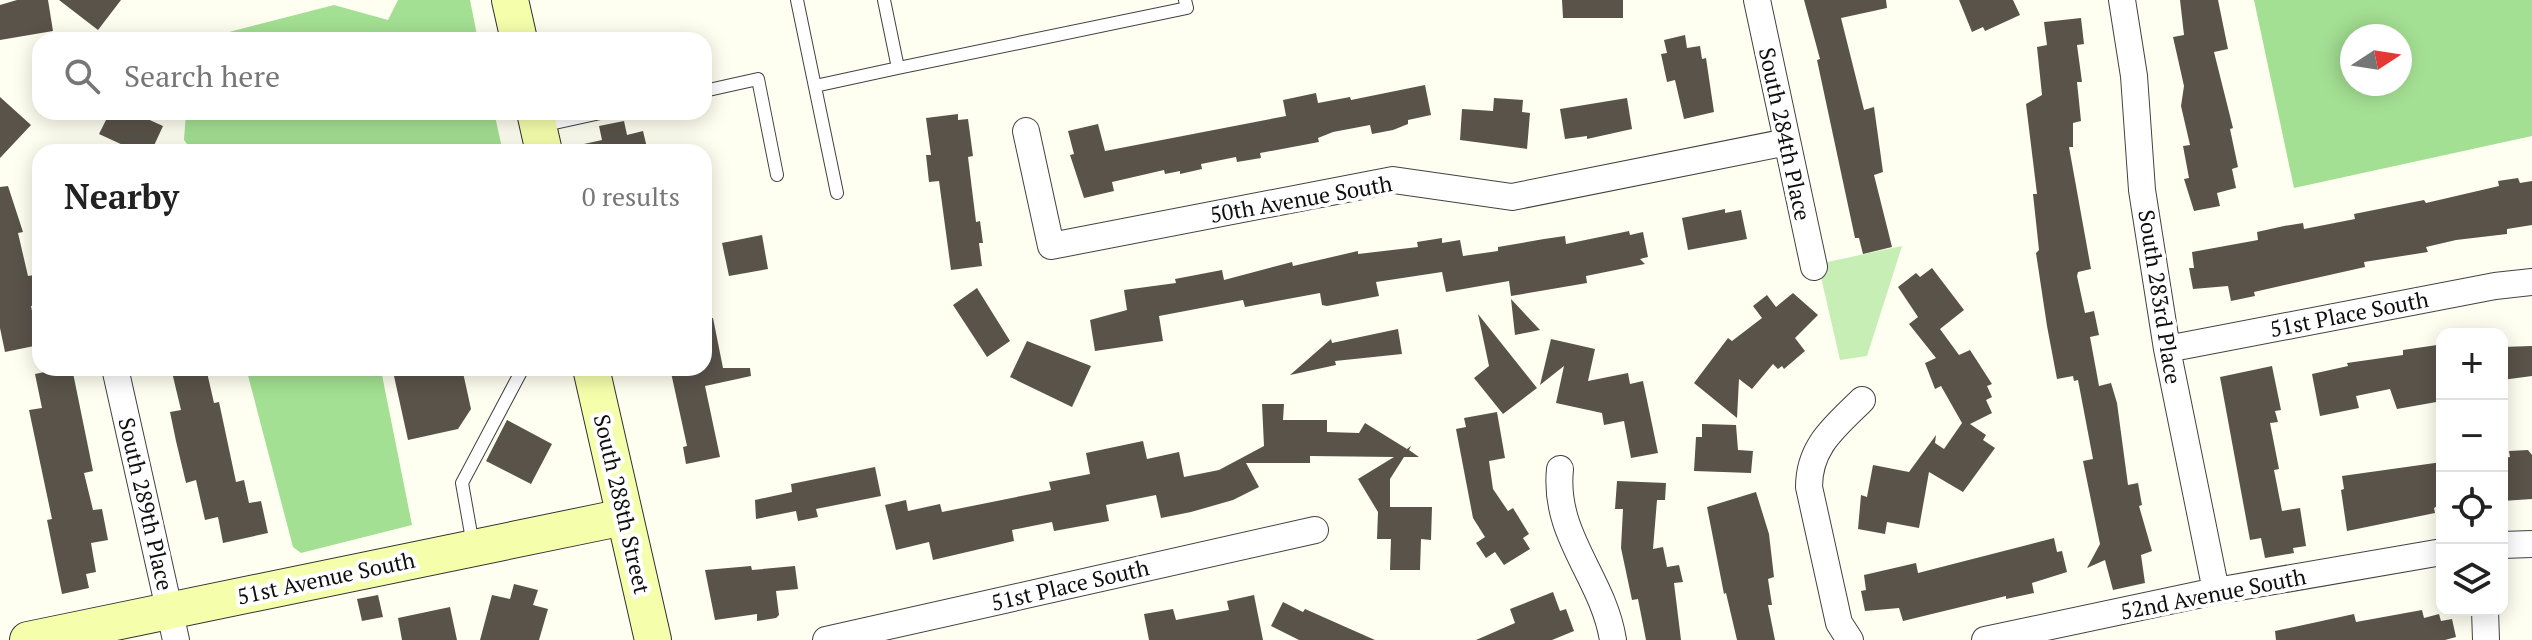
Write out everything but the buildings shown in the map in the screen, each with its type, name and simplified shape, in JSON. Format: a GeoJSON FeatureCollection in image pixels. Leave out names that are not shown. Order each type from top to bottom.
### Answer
{"type":"FeatureCollection","features":[{"type":"Feature","properties":{"kind":"main road"},"geometry":{"type":"LineString","coordinates":[[510,0],[517,32]]}},
{"type":"Feature","properties":{"kind":"main road","name":"South 288th Street"},"geometry":{"type":"LineString","coordinates":[[593,376],[653,640]]}},
{"type":"Feature","properties":{"kind":"main road","name":"51st Avenue South"},"geometry":{"type":"LineString","coordinates":[[28,640],[173,625],[474,548],[624,517]]}},
{"type":"Feature","properties":{"kind":"street","name":"South 284th Place"},"geometry":{"type":"LineString","coordinates":[[1757,0],[1814,267]]}},
{"type":"Feature","properties":{"kind":"street","name":"South 283rd Place"},"geometry":{"type":"LineString","coordinates":[[2122,0],[2134,76],[2142,190],[2167,349],[2216,591]]}},
{"type":"Feature","properties":{"kind":"street","name":"50th Avenue South"},"geometry":{"type":"LineString","coordinates":[[1026,131],[1051,246],[1393,180],[1512,197],[1787,142]]}},
{"type":"Feature","properties":{"kind":"street","name":"51st Place South"},"geometry":{"type":"LineString","coordinates":[[2167,349],[2495,286],[2532,282]]}},
{"type":"Feature","properties":{"kind":"street","name":"South 289th Place"},"geometry":{"type":"LineString","coordinates":[[117,376],[173,625]]}},
{"type":"Feature","properties":{"kind":"street"},"geometry":{"type":"LineString","coordinates":[[1850,640],[1839,623],[1809,487],[1809,467],[1827,433],[1862,400]]}},
{"type":"Feature","properties":{"kind":"street"},"geometry":{"type":"LineString","coordinates":[[1560,469],[1558,494],[1562,513],[1571,540],[1600,593],[1613,640]]}},
{"type":"Feature","properties":{"kind":"street","name":"51st Place South"},"geometry":{"type":"LineString","coordinates":[[826,640],[1315,530]]}},
{"type":"Feature","properties":{"kind":"street"},"geometry":{"type":"LineString","coordinates":[[2508,545],[2532,544]]}},
{"type":"Feature","properties":{"kind":"street","name":"52nd Avenue South"},"geometry":{"type":"LineString","coordinates":[[1987,640],[2216,591],[2436,553]]}},
{"type":"Feature","properties":{"kind":"street"},"geometry":{"type":"LineString","coordinates":[[2485,616],[2486,640]]}},
{"type":"Feature","properties":{"kind":"lane"},"geometry":{"type":"LineString","coordinates":[[797,0],[837,193]]}},
{"type":"Feature","properties":{"kind":"lane"},"geometry":{"type":"LineString","coordinates":[[884,0],[898,68]]}},
{"type":"Feature","properties":{"kind":"lane"},"geometry":{"type":"LineString","coordinates":[[815,86],[1187,8],[1185,0]]}},
{"type":"Feature","properties":{"kind":"lane"},"geometry":{"type":"LineString","coordinates":[[712,89],[758,79],[777,175]]}},
{"type":"Feature","properties":{"kind":"lane"},"geometry":{"type":"LineString","coordinates":[[539,130],[576,120]]}},
{"type":"Feature","properties":{"kind":"lane"},"geometry":{"type":"LineString","coordinates":[[474,548],[462,483],[519,376]]}},
{"type":"Feature","properties":{"kind":"green space"},"geometry":{"type":"Polygon","coordinates":[[[398,0],[470,0],[476,32],[229,32],[334,5],[388,20],[398,0]]]}},
{"type":"Feature","properties":{"kind":"green space"},"geometry":{"type":"Polygon","coordinates":[[[2254,0],[2532,0],[2532,136],[2294,188],[2254,0]]]}},
{"type":"Feature","properties":{"kind":"green space"},"geometry":{"type":"Polygon","coordinates":[[[185,120],[496,120],[501,144],[187,144],[184,140],[185,120]]]}},
{"type":"Feature","properties":{"kind":"green space"},"geometry":{"type":"Polygon","coordinates":[[[1902,246],[1867,356],[1840,360],[1818,264],[1902,246]]]}},
{"type":"Feature","properties":{"kind":"green space"},"geometry":{"type":"Polygon","coordinates":[[[248,376],[382,376],[412,525],[301,553],[293,547],[248,376]]]}}]}
